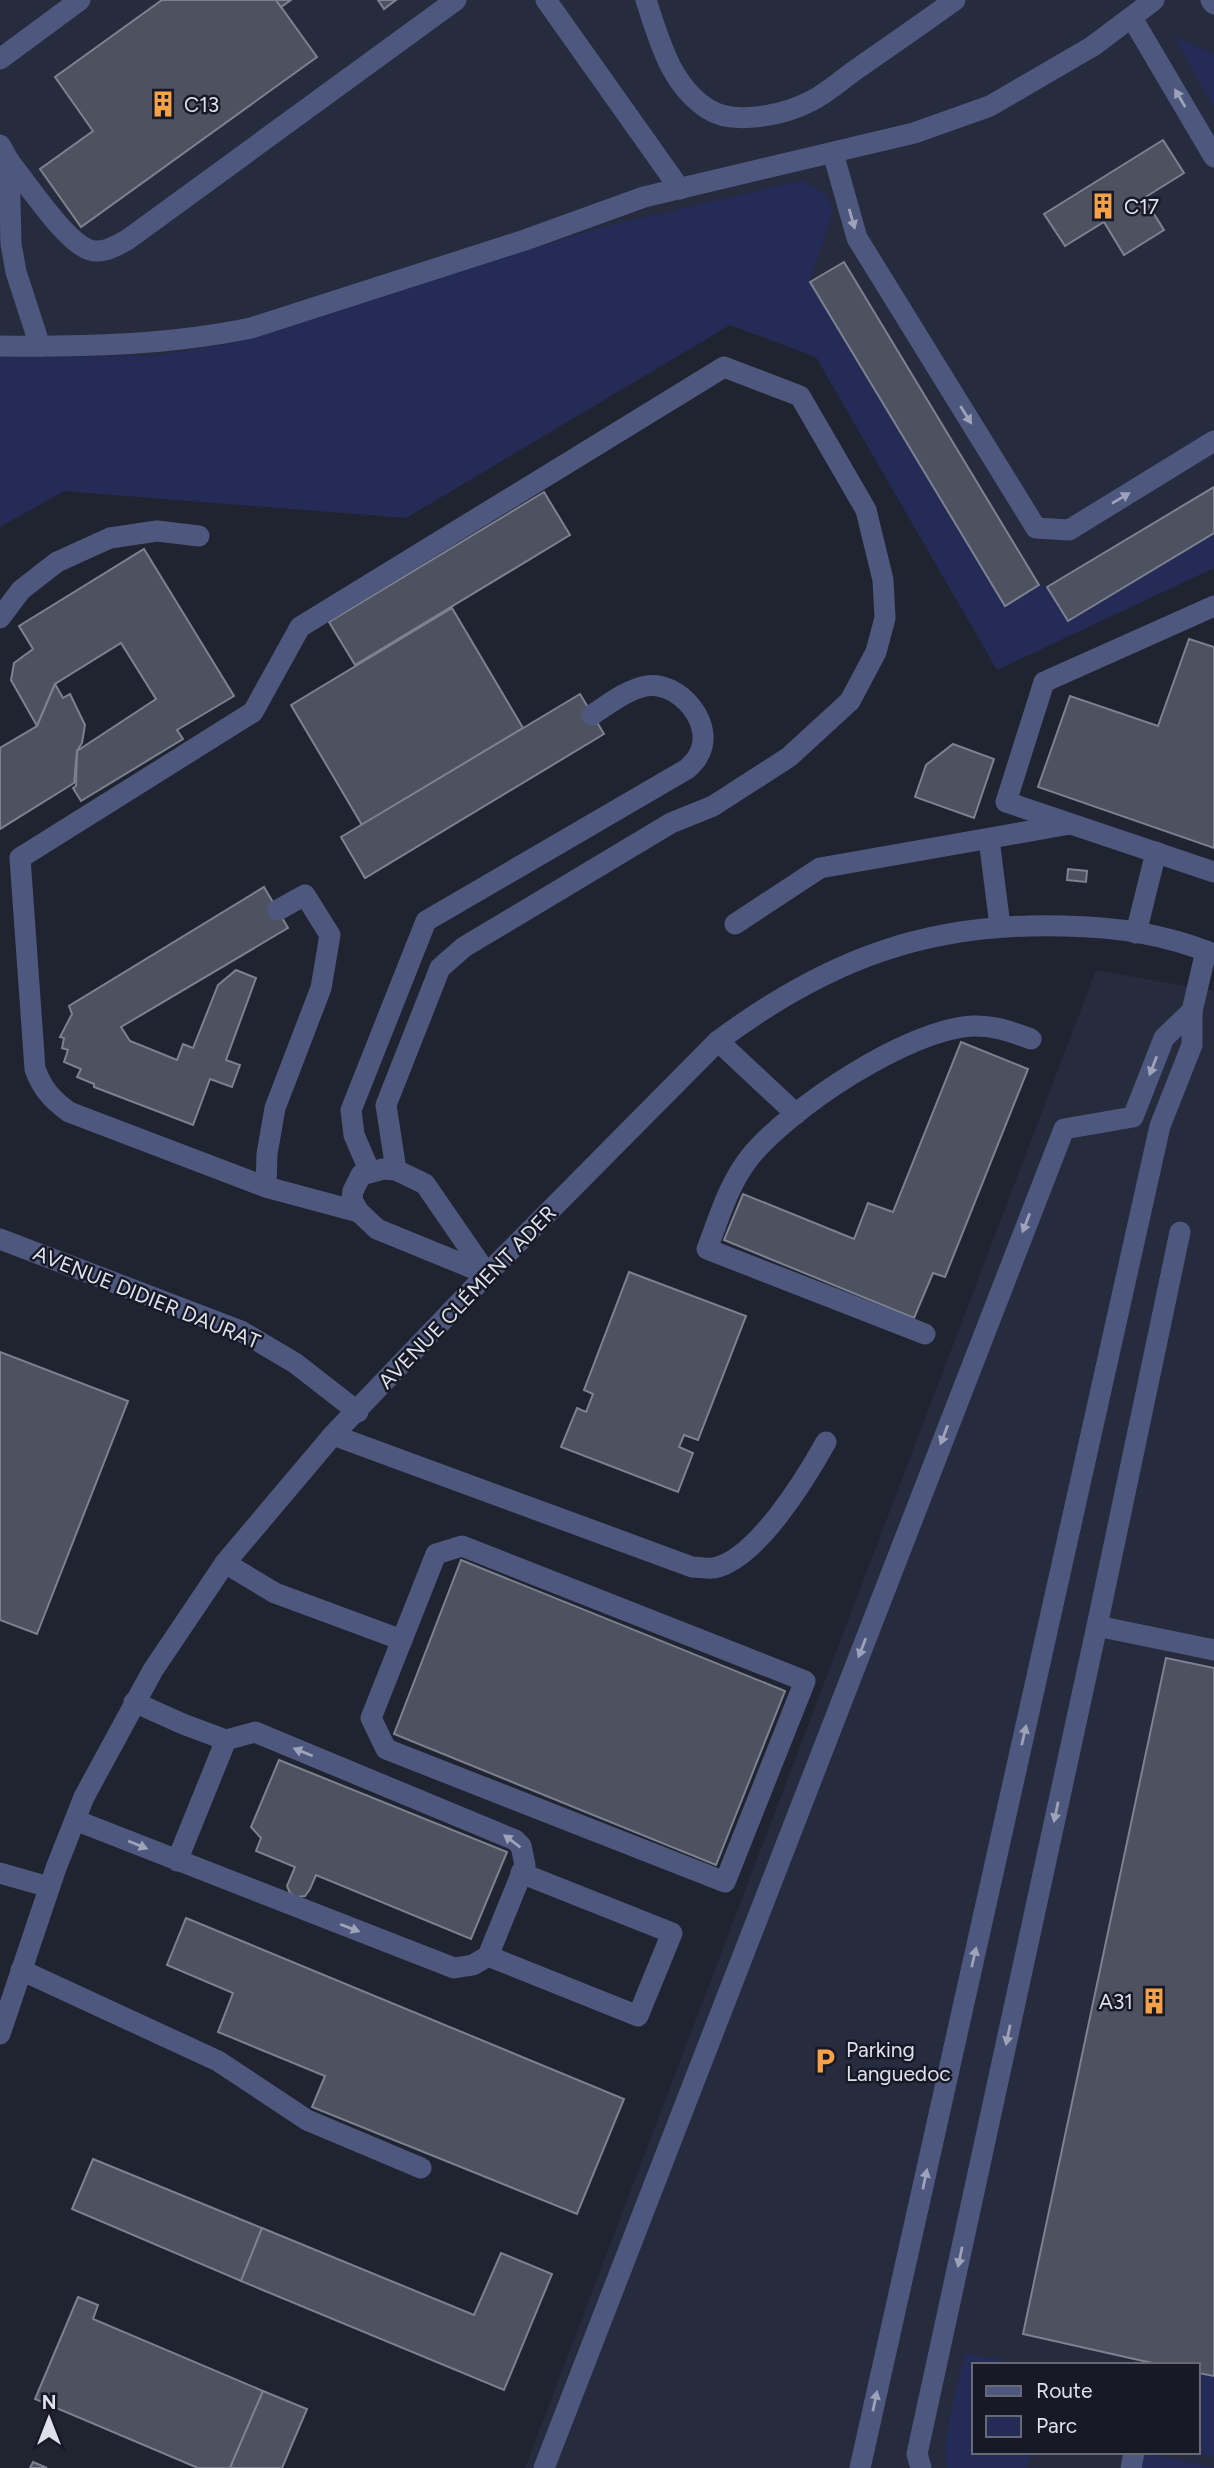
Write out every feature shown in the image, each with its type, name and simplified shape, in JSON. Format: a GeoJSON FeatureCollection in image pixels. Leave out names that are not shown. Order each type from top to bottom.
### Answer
{"type":"FeatureCollection","features":[{"type":"Feature","properties":{"kind":"street"},"geometry":{"type":"LineString","coordinates":[[0,59],[80,0]]}},
{"type":"Feature","properties":{"kind":"street"},"geometry":{"type":"LineString","coordinates":[[4,153],[65,232],[79,245],[93,251],[109,249],[138,232],[456,0]]}},
{"type":"Feature","properties":{"kind":"street"},"geometry":{"type":"LineString","coordinates":[[546,0],[680,189]]}},
{"type":"Feature","properties":{"kind":"street"},"geometry":{"type":"LineString","coordinates":[[646,0],[664,53],[687,90],[697,101],[716,113],[749,117],[779,112],[811,102],[955,0]]}},
{"type":"Feature","properties":{"kind":"street"},"geometry":{"type":"LineString","coordinates":[[0,346],[100,345],[210,336],[251,328],[526,240],[643,197],[914,133],[990,106],[1093,46],[1154,0]]}},
{"type":"Feature","properties":{"kind":"street"},"geometry":{"type":"LineString","coordinates":[[1132,18],[1214,157]]}},
{"type":"Feature","properties":{"kind":"street"},"geometry":{"type":"LineString","coordinates":[[4,153],[11,244],[24,303],[40,346]]}},
{"type":"Feature","properties":{"kind":"street"},"geometry":{"type":"LineString","coordinates":[[834,153],[857,238],[1036,528],[1069,530],[1214,441]]}},
{"type":"Feature","properties":{"kind":"street"},"geometry":{"type":"LineString","coordinates":[[359,1212],[266,1187],[69,1112],[53,1101],[42,1087],[35,1069],[20,858],[253,712],[300,626],[724,367],[800,396],[866,510],[883,580],[885,618],[876,652],[850,701],[789,757],[713,806],[671,823],[464,947],[440,968],[386,1105],[396,1170]]}},
{"type":"Feature","properties":{"kind":"street"},"geometry":{"type":"LineString","coordinates":[[0,618],[21,590],[57,562],[110,538],[157,531],[199,536]]}},
{"type":"Feature","properties":{"kind":"street"},"geometry":{"type":"LineString","coordinates":[[1214,606],[1044,682],[1006,802],[1214,872]]}},
{"type":"Feature","properties":{"kind":"street"},"geometry":{"type":"LineString","coordinates":[[370,1172],[354,1135],[351,1111],[426,922],[687,769],[699,755],[701,727],[686,701],[670,688],[646,687],[633,691],[592,715]]}},
{"type":"Feature","properties":{"kind":"street"},"geometry":{"type":"LineString","coordinates":[[735,924],[820,868],[1071,824]]}},
{"type":"Feature","properties":{"kind":"street"},"geometry":{"type":"LineString","coordinates":[[989,838],[1000,926]]}},
{"type":"Feature","properties":{"kind":"street"},"geometry":{"type":"LineString","coordinates":[[1136,933],[1156,852]]}},
{"type":"Feature","properties":{"kind":"street"},"geometry":{"type":"LineString","coordinates":[[266,1187],[267,1154],[275,1108],[321,988],[330,935],[305,895],[278,910]]}},
{"type":"Feature","properties":{"kind":"street","name":"AVENUE CLÉMENT ADER"},"geometry":{"type":"LineString","coordinates":[[0,2034],[49,1887],[84,1797],[134,1702],[174,1636],[225,1563],[334,1435],[487,1274],[718,1041],[792,991],[848,963],[905,942],[979,928],[1104,927],[1172,938],[1210,952]]}},
{"type":"Feature","properties":{"kind":"street"},"geometry":{"type":"LineString","coordinates":[[860,2468],[1160,1126],[1192,1045],[1192,1012],[1210,952]]}},
{"type":"Feature","properties":{"kind":"street"},"geometry":{"type":"LineString","coordinates":[[1133,1117],[1164,1038],[1192,1012]]}},
{"type":"Feature","properties":{"kind":"street"},"geometry":{"type":"LineString","coordinates":[[925,1334],[707,1248],[729,1194],[748,1158],[796,1114],[863,1069],[889,1053],[923,1039],[972,1026],[1006,1030],[1031,1039]]}},
{"type":"Feature","properties":{"kind":"street"},"geometry":{"type":"LineString","coordinates":[[718,1041],[796,1114]]}},
{"type":"Feature","properties":{"kind":"street"},"geometry":{"type":"LineString","coordinates":[[544,2468],[1063,1129],[1133,1117],[1160,1126]]}},
{"type":"Feature","properties":{"kind":"street"},"geometry":{"type":"LineString","coordinates":[[396,1170],[425,1184],[487,1274],[377,1229],[359,1212],[352,1200],[353,1191],[361,1175],[396,1170]]}},
{"type":"Feature","properties":{"kind":"street"},"geometry":{"type":"LineString","coordinates":[[917,2463],[1180,1233]]}},
{"type":"Feature","properties":{"kind":"street","name":"AVENUE DIDIER DAURAT"},"geometry":{"type":"LineString","coordinates":[[0,1239],[266,1343],[358,1412]]}},
{"type":"Feature","properties":{"kind":"street"},"geometry":{"type":"LineString","coordinates":[[334,1435],[692,1567],[714,1568],[733,1560],[771,1523],[791,1500],[826,1442]]}},
{"type":"Feature","properties":{"kind":"street"},"geometry":{"type":"LineString","coordinates":[[462,1546],[805,1681],[725,1882],[386,1749],[371,1718],[402,1640],[436,1554],[462,1546]]}},
{"type":"Feature","properties":{"kind":"street"},"geometry":{"type":"LineString","coordinates":[[225,1563],[275,1593],[402,1640]]}},
{"type":"Feature","properties":{"kind":"street"},"geometry":{"type":"LineString","coordinates":[[1097,1626],[1214,1650]]}},
{"type":"Feature","properties":{"kind":"street"},"geometry":{"type":"LineString","coordinates":[[75,1820],[454,1968],[473,1965],[488,1956],[525,1865],[522,1846],[507,1835],[255,1732],[226,1740],[134,1702]]}},
{"type":"Feature","properties":{"kind":"street"},"geometry":{"type":"LineString","coordinates":[[177,1861],[226,1740]]}},
{"type":"Feature","properties":{"kind":"street"},"geometry":{"type":"LineString","coordinates":[[0,1873],[49,1887]]}},
{"type":"Feature","properties":{"kind":"street"},"geometry":{"type":"LineString","coordinates":[[488,1956],[638,2016],[672,1933],[522,1873]]}},
{"type":"Feature","properties":{"kind":"street"},"geometry":{"type":"LineString","coordinates":[[21,1970],[218,2061],[307,2119],[421,2168]]}},
{"type":"Feature","properties":{"kind":"shaded area"},"geometry":{"type":"Polygon","coordinates":[[[0,0],[1214,0],[1214,568],[997,670],[816,357],[730,325],[406,518],[64,491],[0,527],[0,0]]]}},
{"type":"Feature","properties":{"kind":"shaded area"},"geometry":{"type":"Polygon","coordinates":[[[1096,970],[1214,991],[1214,2468],[525,2468],[1096,970]]]}},
{"type":"Feature","properties":{"kind":"green space"},"geometry":{"type":"Polygon","coordinates":[[[1173,36],[1214,54],[1214,108],[1173,36]]]}},
{"type":"Feature","properties":{"kind":"green space"},"geometry":{"type":"Polygon","coordinates":[[[803,180],[828,196],[832,212],[810,282],[1005,605],[1039,585],[1047,587],[1068,621],[1214,533],[1214,568],[997,670],[816,357],[730,325],[406,518],[64,491],[0,527],[0,357],[153,356],[229,344],[595,229],[803,180]]]}},
{"type":"Feature","properties":{"kind":"green space"},"geometry":{"type":"Polygon","coordinates":[[[965,2353],[1007,2362],[972,2363],[972,2454],[1030,2454],[1027,2468],[947,2468],[946,2443],[965,2353]]]}},
{"type":"Feature","properties":{"kind":"green space"},"geometry":{"type":"Polygon","coordinates":[[[1200,2373],[1214,2376],[1214,2457],[1200,2454],[1200,2373]]]}},
{"type":"Feature","properties":{"kind":"green space"},"geometry":{"type":"Polygon","coordinates":[[[1139,2454],[1214,2467],[1214,2468],[1136,2468],[1139,2454]]]}},
{"type":"Feature","properties":{"kind":"building","name":"C13"},"geometry":{"type":"Polygon","coordinates":[[[162,0],[276,0],[317,57],[81,227],[40,169],[93,131],[55,77],[162,0]]]}},
{"type":"Feature","properties":{"kind":"building"},"geometry":{"type":"Polygon","coordinates":[[[276,0],[291,0],[281,7],[276,0]]]}},
{"type":"Feature","properties":{"kind":"building"},"geometry":{"type":"Polygon","coordinates":[[[378,0],[396,0],[384,9],[378,0]]]}},
{"type":"Feature","properties":{"kind":"building","name":"C17"},"geometry":{"type":"Polygon","coordinates":[[[1163,140],[1184,173],[1144,198],[1164,230],[1124,255],[1104,222],[1065,246],[1044,214],[1163,140]]]}},
{"type":"Feature","properties":{"kind":"building"},"geometry":{"type":"Polygon","coordinates":[[[844,262],[1039,585],[1005,606],[810,282],[844,262]]]}},
{"type":"Feature","properties":{"kind":"building"},"geometry":{"type":"Polygon","coordinates":[[[1214,487],[1214,533],[1068,621],[1047,587],[1214,487]]]}},
{"type":"Feature","properties":{"kind":"building"},"geometry":{"type":"Polygon","coordinates":[[[544,492],[570,535],[355,665],[329,622],[544,492]]]}},
{"type":"Feature","properties":{"kind":"building"},"geometry":{"type":"Polygon","coordinates":[[[144,549],[234,696],[177,730],[183,739],[81,801],[73,788],[76,786],[77,751],[156,699],[121,643],[55,684],[37,726],[11,680],[14,663],[33,649],[19,626],[144,549]]]}},
{"type":"Feature","properties":{"kind":"building"},"geometry":{"type":"Polygon","coordinates":[[[452,608],[523,728],[362,825],[291,705],[452,608]]]}},
{"type":"Feature","properties":{"kind":"building"},"geometry":{"type":"Polygon","coordinates":[[[1189,639],[1214,647],[1214,848],[1038,787],[1070,696],[1158,726],[1189,639]]]}},
{"type":"Feature","properties":{"kind":"building"},"geometry":{"type":"Polygon","coordinates":[[[55,684],[63,698],[70,694],[85,725],[82,743],[77,751],[74,783],[0,829],[0,748],[37,726],[55,684]]]}},
{"type":"Feature","properties":{"kind":"building"},"geometry":{"type":"Polygon","coordinates":[[[580,694],[604,734],[365,878],[341,837],[580,694]]]}},
{"type":"Feature","properties":{"kind":"building"},"geometry":{"type":"Polygon","coordinates":[[[953,744],[994,759],[974,818],[915,797],[926,765],[953,744]]]}},
{"type":"Feature","properties":{"kind":"building"},"geometry":{"type":"Polygon","coordinates":[[[1068,869],[1087,871],[1086,882],[1067,880],[1068,869]]]}},
{"type":"Feature","properties":{"kind":"building"},"geometry":{"type":"Polygon","coordinates":[[[264,887],[288,928],[121,1027],[130,1041],[177,1060],[183,1044],[193,1048],[218,985],[236,970],[256,978],[226,1060],[240,1065],[232,1087],[210,1079],[193,1125],[94,1087],[94,1084],[77,1077],[81,1069],[64,1062],[68,1050],[62,1048],[64,1038],[60,1037],[72,1014],[69,1006],[264,887]]]}},
{"type":"Feature","properties":{"kind":"building"},"geometry":{"type":"Polygon","coordinates":[[[961,1042],[1028,1069],[945,1277],[933,1273],[914,1318],[724,1240],[743,1194],[854,1239],[868,1203],[893,1212],[961,1042]]]}},
{"type":"Feature","properties":{"kind":"building"},"geometry":{"type":"Polygon","coordinates":[[[629,1272],[746,1316],[698,1440],[684,1435],[679,1447],[693,1453],[678,1492],[561,1447],[577,1408],[586,1412],[593,1394],[584,1390],[629,1272]]]}},
{"type":"Feature","properties":{"kind":"building"},"geometry":{"type":"Polygon","coordinates":[[[0,1352],[128,1401],[37,1634],[0,1620],[0,1352]]]}},
{"type":"Feature","properties":{"kind":"building"},"geometry":{"type":"Polygon","coordinates":[[[461,1560],[785,1691],[716,1865],[394,1734],[461,1560]]]}},
{"type":"Feature","properties":{"kind":"building","name":"A31"},"geometry":{"type":"Polygon","coordinates":[[[1166,1658],[1214,1668],[1214,2376],[1200,2373],[1200,2363],[1152,2363],[1023,2334],[1166,1658]]]}},
{"type":"Feature","properties":{"kind":"building"},"geometry":{"type":"Polygon","coordinates":[[[279,1760],[507,1852],[471,1939],[316,1875],[305,1896],[297,1897],[290,1893],[287,1886],[295,1867],[256,1851],[261,1838],[251,1827],[279,1760]]]}},
{"type":"Feature","properties":{"kind":"building"},"geometry":{"type":"Polygon","coordinates":[[[186,1918],[624,2099],[577,2214],[312,2107],[325,2076],[218,2032],[233,1993],[167,1965],[186,1918]]]}},
{"type":"Feature","properties":{"kind":"building"},"geometry":{"type":"Polygon","coordinates":[[[93,2159],[262,2228],[241,2281],[72,2209],[93,2159]]]}},
{"type":"Feature","properties":{"kind":"building"},"geometry":{"type":"Polygon","coordinates":[[[262,2228],[474,2315],[501,2253],[552,2274],[504,2390],[241,2281],[262,2228]]]}},
{"type":"Feature","properties":{"kind":"building"},"geometry":{"type":"Polygon","coordinates":[[[78,2297],[98,2305],[93,2319],[263,2391],[230,2468],[198,2468],[35,2399],[78,2297]]]}},
{"type":"Feature","properties":{"kind":"building"},"geometry":{"type":"Polygon","coordinates":[[[263,2391],[307,2409],[282,2468],[230,2468],[263,2391]]]}},
{"type":"Feature","properties":{"kind":"building"},"geometry":{"type":"Polygon","coordinates":[[[33,2462],[47,2468],[30,2468],[33,2462]]]}},
{"type":"Feature","properties":{"kind":"place","name":"C13"},"geometry":{"type":"Point","coordinates":[163,104]}},
{"type":"Feature","properties":{"kind":"place","name":"C17"},"geometry":{"type":"Point","coordinates":[1103,206]}},
{"type":"Feature","properties":{"kind":"place","name":"A31"},"geometry":{"type":"Point","coordinates":[1154,2001]}},
{"type":"Feature","properties":{"kind":"place","name":"Parking Languedoc"},"geometry":{"type":"Point","coordinates":[825,2061]}}]}
